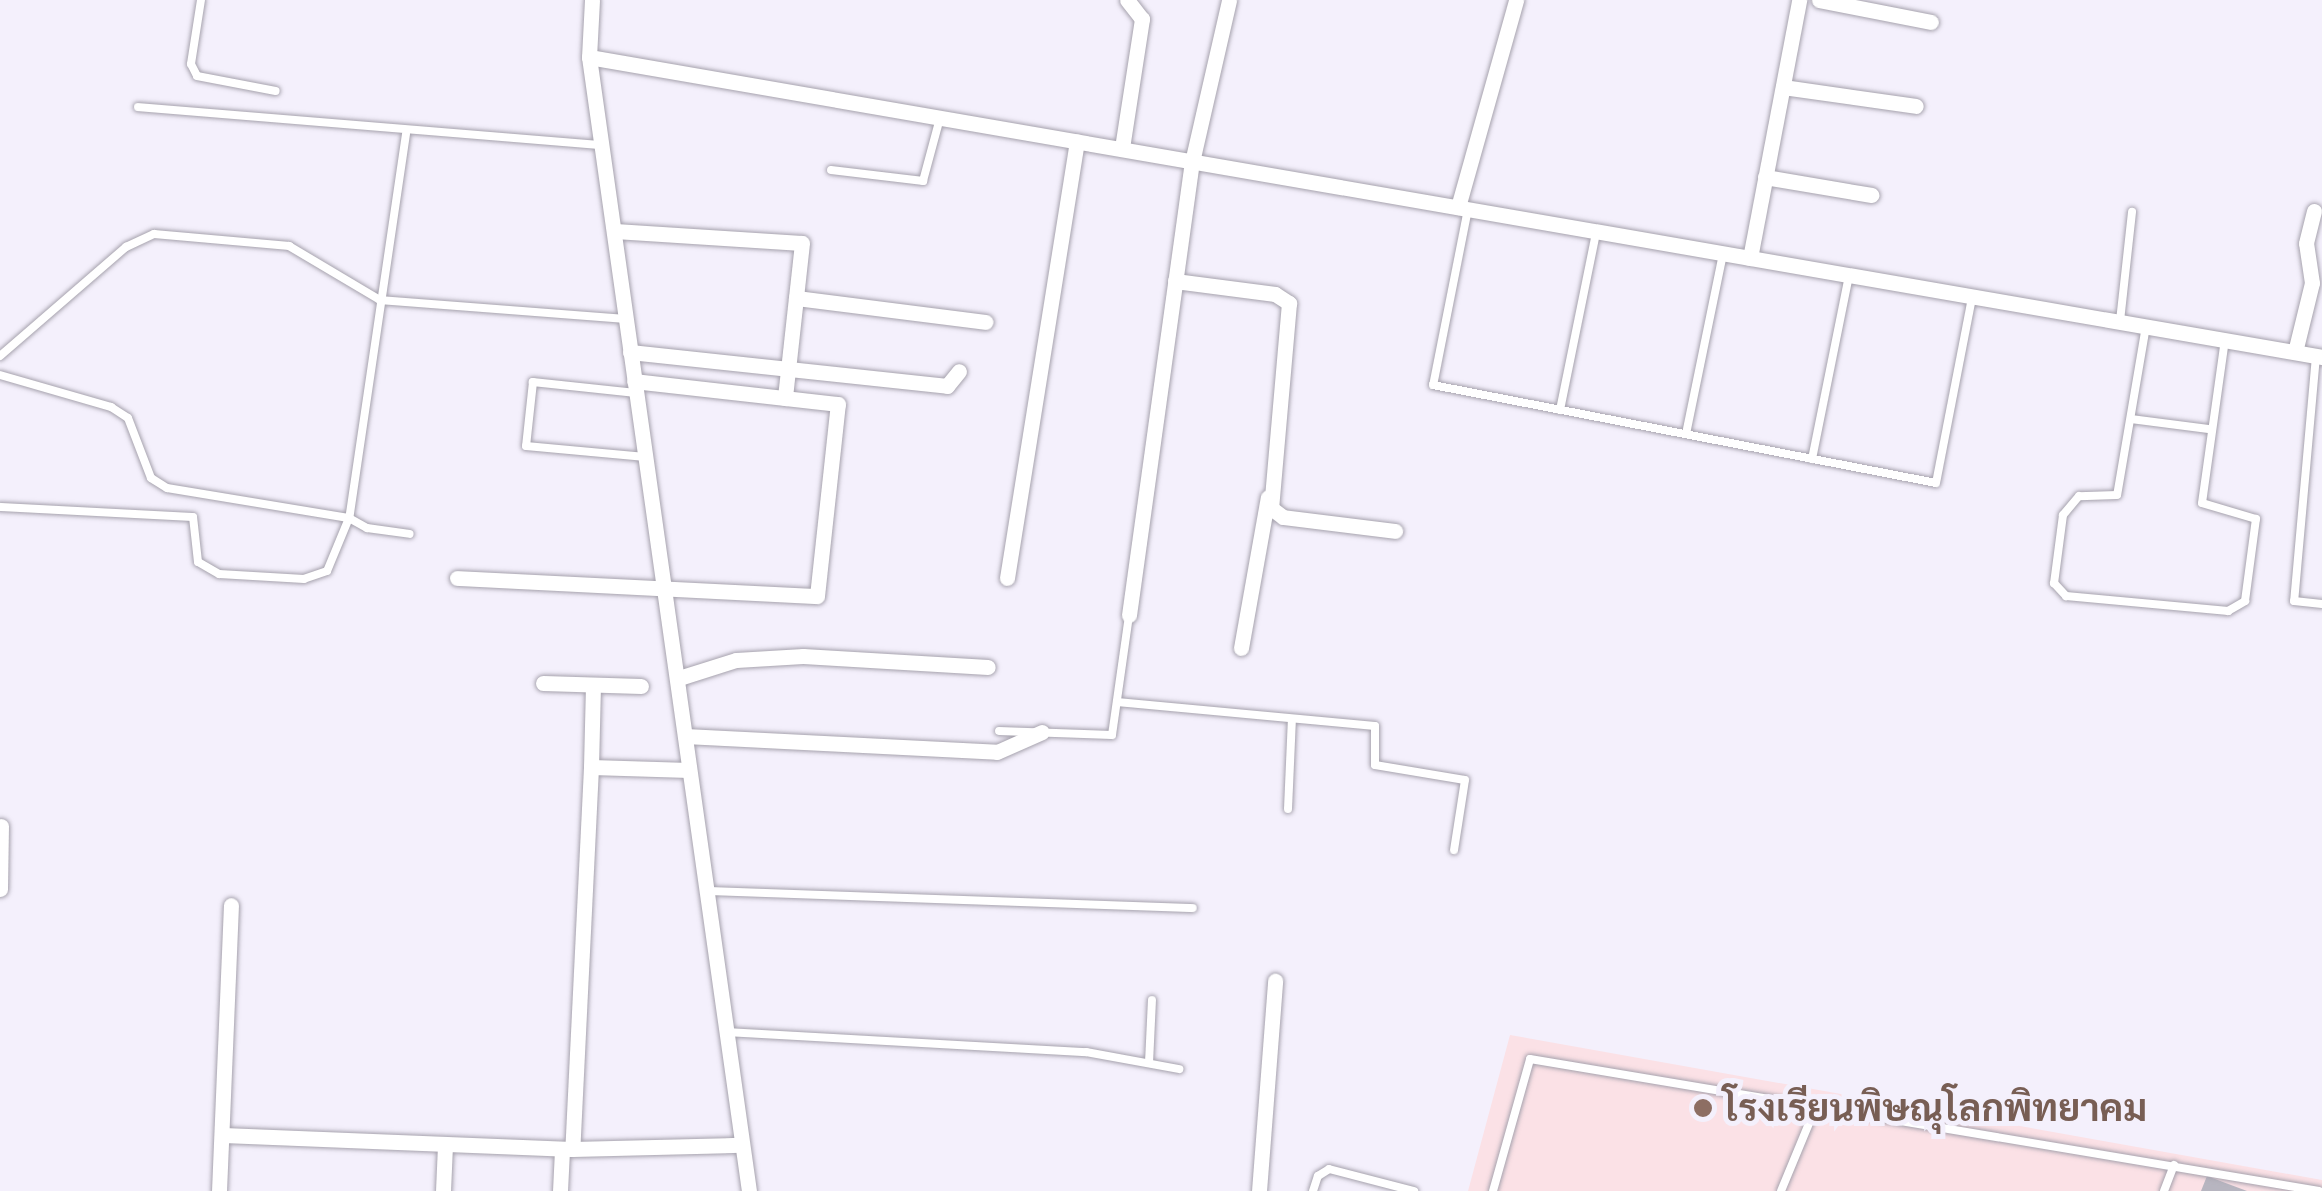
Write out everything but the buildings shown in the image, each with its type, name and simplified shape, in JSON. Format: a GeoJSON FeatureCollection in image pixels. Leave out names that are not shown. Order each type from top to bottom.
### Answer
{"type":"FeatureCollection","features":[{"type":"Feature","properties":{"kind":"street"},"geometry":{"type":"LineString","coordinates":[[592,0],[589,57],[749,1191]]}},
{"type":"Feature","properties":{"kind":"street"},"geometry":{"type":"LineString","coordinates":[[1122,148],[1142,20],[1127,0]]}},
{"type":"Feature","properties":{"kind":"street"},"geometry":{"type":"LineString","coordinates":[[1130,614],[1192,162],[1229,0]]}},
{"type":"Feature","properties":{"kind":"street"},"geometry":{"type":"LineString","coordinates":[[1463,208],[1516,0]]}},
{"type":"Feature","properties":{"kind":"street"},"geometry":{"type":"LineString","coordinates":[[1750,258],[1800,0]]}},
{"type":"Feature","properties":{"kind":"street"},"geometry":{"type":"LineString","coordinates":[[1819,0],[1931,22]]}},
{"type":"Feature","properties":{"kind":"street"},"geometry":{"type":"LineString","coordinates":[[589,57],[2319,357]]}},
{"type":"Feature","properties":{"kind":"street"},"geometry":{"type":"LineString","coordinates":[[1782,87],[1916,106]]}},
{"type":"Feature","properties":{"kind":"street"},"geometry":{"type":"LineString","coordinates":[[1007,578],[1077,142]]}},
{"type":"Feature","properties":{"kind":"street"},"geometry":{"type":"LineString","coordinates":[[1765,177],[1871,195]]}},
{"type":"Feature","properties":{"kind":"street"},"geometry":{"type":"LineString","coordinates":[[2295,352],[2312,283],[2306,243],[2314,211]]}},
{"type":"Feature","properties":{"kind":"street"},"geometry":{"type":"LineString","coordinates":[[614,231],[802,242],[785,398]]}},
{"type":"Feature","properties":{"kind":"street"},"geometry":{"type":"LineString","coordinates":[[1176,280],[1275,294],[1289,303],[1293,316],[1268,497],[1241,648]]}},
{"type":"Feature","properties":{"kind":"street"},"geometry":{"type":"LineString","coordinates":[[796,298],[985,322]]}},
{"type":"Feature","properties":{"kind":"street"},"geometry":{"type":"LineString","coordinates":[[630,352],[948,386],[959,371]]}},
{"type":"Feature","properties":{"kind":"street"},"geometry":{"type":"LineString","coordinates":[[457,578],[664,592],[817,596],[838,404],[635,387]]}},
{"type":"Feature","properties":{"kind":"street"},"geometry":{"type":"LineString","coordinates":[[1268,497],[1283,517],[1395,531]]}},
{"type":"Feature","properties":{"kind":"street"},"geometry":{"type":"LineString","coordinates":[[679,678],[736,660],[803,656],[988,668]]}},
{"type":"Feature","properties":{"kind":"street"},"geometry":{"type":"LineString","coordinates":[[543,683],[641,686]]}},
{"type":"Feature","properties":{"kind":"street"},"geometry":{"type":"LineString","coordinates":[[560,1191],[567,1150],[593,684]]}},
{"type":"Feature","properties":{"kind":"street"},"geometry":{"type":"LineString","coordinates":[[685,736],[997,752],[1042,732]]}},
{"type":"Feature","properties":{"kind":"street"},"geometry":{"type":"LineString","coordinates":[[591,767],[690,770]]}},
{"type":"Feature","properties":{"kind":"street"},"geometry":{"type":"LineString","coordinates":[[0,889],[1,826]]}},
{"type":"Feature","properties":{"kind":"street"},"geometry":{"type":"LineString","coordinates":[[219,1191],[230,906]]}},
{"type":"Feature","properties":{"kind":"street"},"geometry":{"type":"LineString","coordinates":[[1259,1191],[1275,981]]}},
{"type":"Feature","properties":{"kind":"street"},"geometry":{"type":"LineString","coordinates":[[223,1135],[567,1150],[741,1145]]}},
{"type":"Feature","properties":{"kind":"street"},"geometry":{"type":"LineString","coordinates":[[443,1191],[445,1144]]}},
{"type":"Feature","properties":{"kind":"lane"},"geometry":{"type":"LineString","coordinates":[[201,0],[191,64],[197,76],[276,92]]}},
{"type":"Feature","properties":{"kind":"lane"},"geometry":{"type":"LineString","coordinates":[[138,107],[406,134],[601,144]]}},
{"type":"Feature","properties":{"kind":"lane"},"geometry":{"type":"LineString","coordinates":[[831,170],[923,181],[940,118]]}},
{"type":"Feature","properties":{"kind":"lane"},"geometry":{"type":"LineString","coordinates":[[0,507],[193,517],[198,562],[219,574],[304,579],[327,570],[349,518],[406,134]]}},
{"type":"Feature","properties":{"kind":"lane"},"geometry":{"type":"LineString","coordinates":[[1463,208],[1433,385],[1936,483],[1972,296]]}},
{"type":"Feature","properties":{"kind":"lane"},"geometry":{"type":"LineString","coordinates":[[2120,321],[2132,212]]}},
{"type":"Feature","properties":{"kind":"lane"},"geometry":{"type":"LineString","coordinates":[[1560,410],[1596,232]]}},
{"type":"Feature","properties":{"kind":"lane"},"geometry":{"type":"LineString","coordinates":[[0,356],[126,247],[154,234],[289,246],[380,300],[625,318]]}},
{"type":"Feature","properties":{"kind":"lane"},"geometry":{"type":"LineString","coordinates":[[1686,434],[1723,253]]}},
{"type":"Feature","properties":{"kind":"lane"},"geometry":{"type":"LineString","coordinates":[[1812,459],[1849,275]]}},
{"type":"Feature","properties":{"kind":"lane"},"geometry":{"type":"LineString","coordinates":[[2146,326],[2117,495],[2079,496],[2066,506],[2054,583],[2059,594],[2228,611],[2244,601],[2257,523],[2252,515],[2204,506],[2208,429],[2225,340]]}},
{"type":"Feature","properties":{"kind":"lane"},"geometry":{"type":"LineString","coordinates":[[2319,357],[2294,601],[2322,604]]}},
{"type":"Feature","properties":{"kind":"lane"},"geometry":{"type":"LineString","coordinates":[[0,375],[112,407],[128,418],[143,464],[167,488],[349,518],[367,528],[410,534]]}},
{"type":"Feature","properties":{"kind":"lane"},"geometry":{"type":"LineString","coordinates":[[635,387],[533,382],[526,446],[646,457]]}},
{"type":"Feature","properties":{"kind":"lane"},"geometry":{"type":"LineString","coordinates":[[2131,419],[2208,429]]}},
{"type":"Feature","properties":{"kind":"lane"},"geometry":{"type":"LineString","coordinates":[[2308,443],[2322,444]]}},
{"type":"Feature","properties":{"kind":"lane"},"geometry":{"type":"LineString","coordinates":[[999,730],[1112,734],[1130,614]]}},
{"type":"Feature","properties":{"kind":"lane"},"geometry":{"type":"LineString","coordinates":[[1117,702],[1376,726],[1375,765],[1466,780],[1454,850]]}},
{"type":"Feature","properties":{"kind":"lane"},"geometry":{"type":"LineString","coordinates":[[1288,809],[1292,719]]}},
{"type":"Feature","properties":{"kind":"lane"},"geometry":{"type":"LineString","coordinates":[[706,892],[1193,908]]}},
{"type":"Feature","properties":{"kind":"lane"},"geometry":{"type":"LineString","coordinates":[[1150,1063],[1152,1000]]}},
{"type":"Feature","properties":{"kind":"lane"},"geometry":{"type":"LineString","coordinates":[[726,1032],[1086,1052],[1179,1069]]}},
{"type":"Feature","properties":{"kind":"lane"},"geometry":{"type":"LineString","coordinates":[[1494,1191],[1530,1059],[2320,1191]]}},
{"type":"Feature","properties":{"kind":"lane"},"geometry":{"type":"LineString","coordinates":[[1781,1191],[1817,1104]]}},
{"type":"Feature","properties":{"kind":"lane"},"geometry":{"type":"LineString","coordinates":[[2164,1191],[2174,1164]]}},
{"type":"Feature","properties":{"kind":"lane"},"geometry":{"type":"LineString","coordinates":[[1313,1191],[1318,1176],[1330,1169],[1414,1191]]}},
{"type":"Feature","properties":{"kind":"shaded area","name":"โรงเรียนพิษณุโลกพิทยาคม"},"geometry":{"type":"Polygon","coordinates":[[[1510,1035],[2322,1180],[2322,1191],[1468,1191],[1510,1035]]]}},
{"type":"Feature","properties":{"kind":"place","name":"โรงเรียนพิษณุโลกพิทยาคม"},"geometry":{"type":"Point","coordinates":[1703,1108]}}]}
